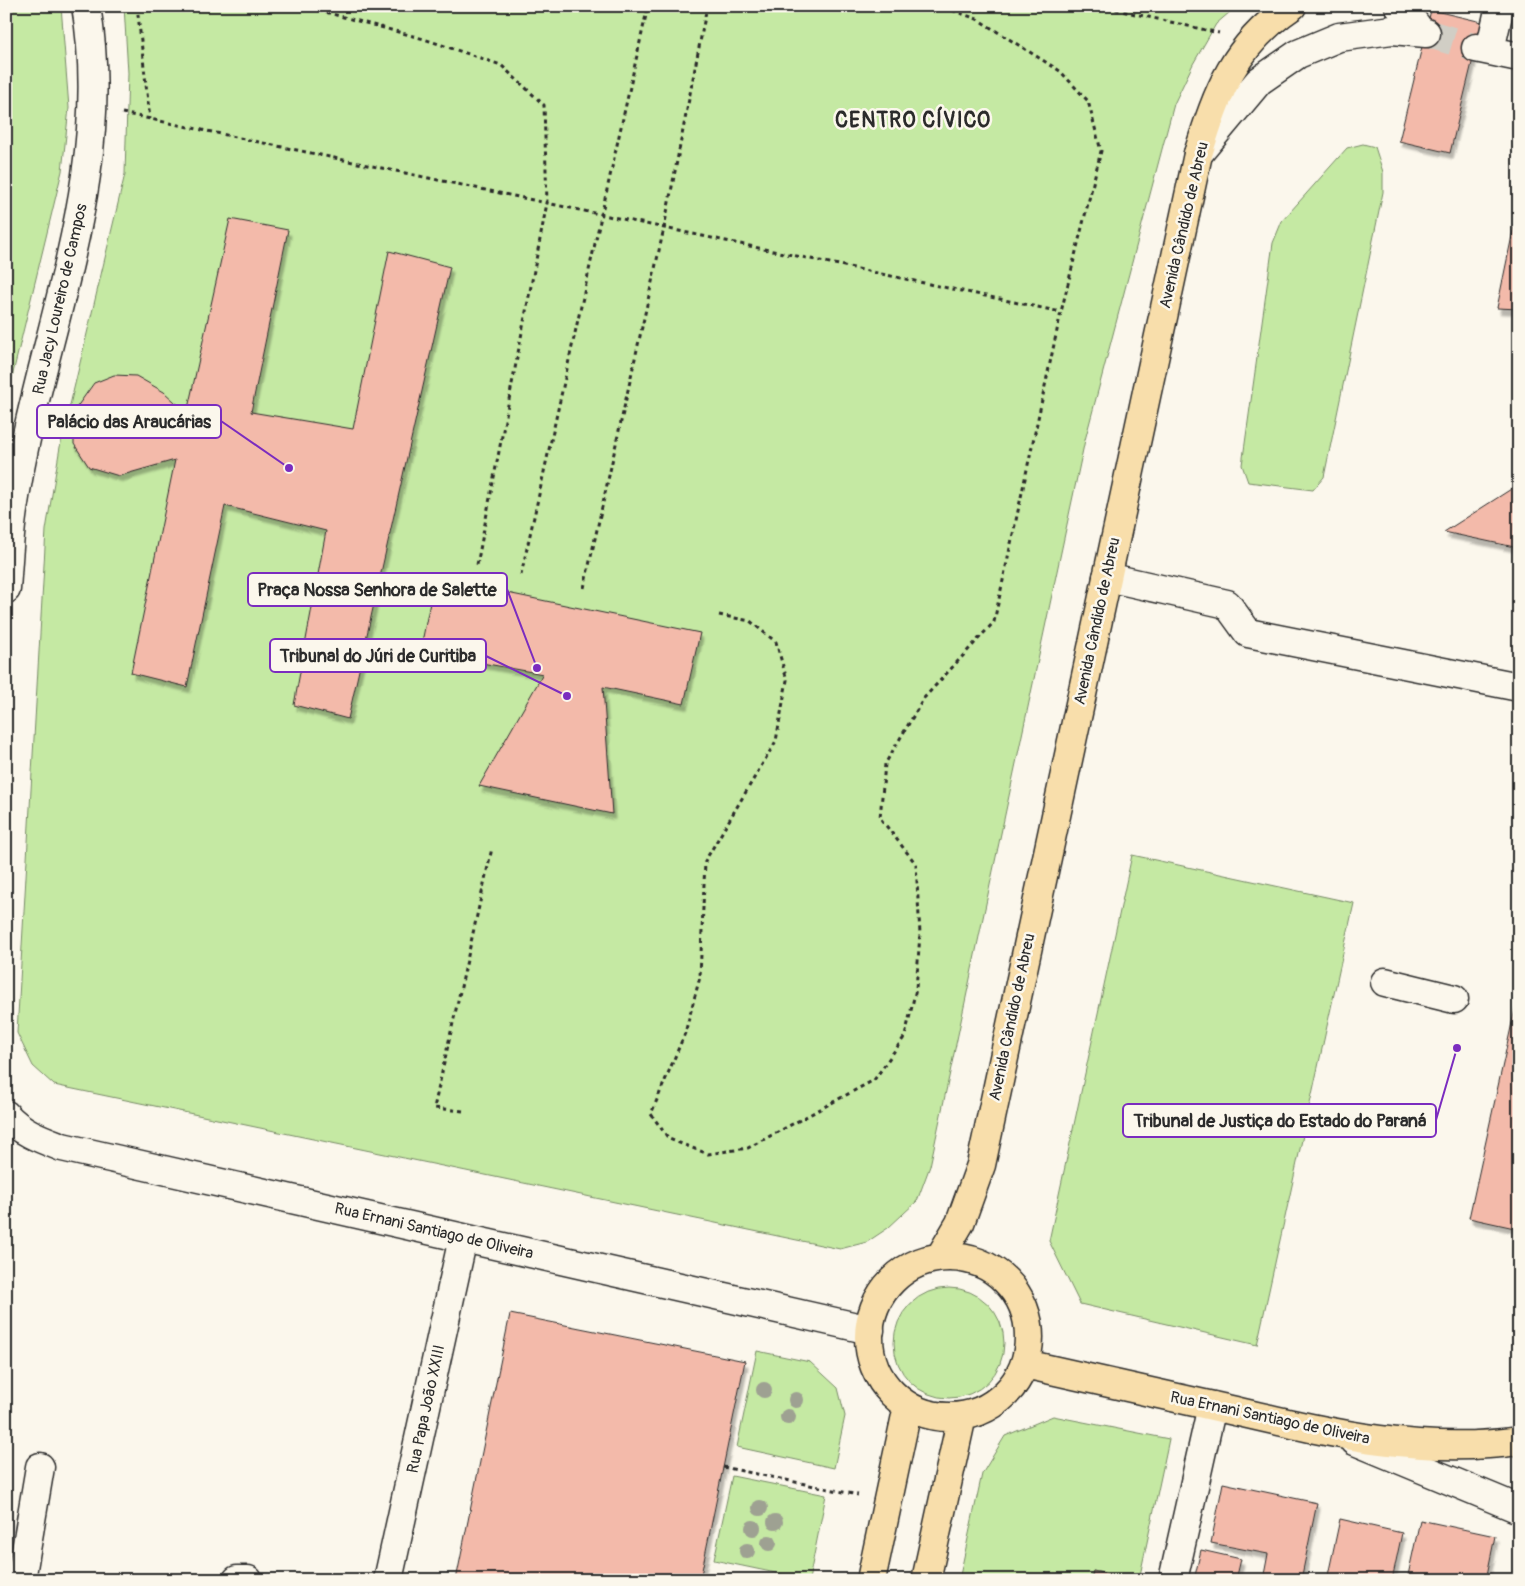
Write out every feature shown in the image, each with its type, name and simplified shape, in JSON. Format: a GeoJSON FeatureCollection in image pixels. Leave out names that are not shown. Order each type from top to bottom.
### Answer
{"type":"FeatureCollection","features":[{"type":"Feature","properties":{"kind":"main road","name":"Avenida Cândido de Abreu"},"geometry":{"type":"LineString","coordinates":[[940,1257],[960,1223],[981,1165],[1198,154],[1214,103],[1230,69],[1251,40],[1275,18],[1292,6]]}},
{"type":"Feature","properties":{"kind":"main road"},"geometry":{"type":"LineString","coordinates":[[940,1257],[960,1258],[982,1263],[1002,1276],[1017,1294],[1027,1316],[1029,1332],[1025,1364],[1015,1382],[1001,1398],[983,1410],[962,1416],[941,1415],[908,1406],[894,1395],[873,1366],[869,1346],[870,1330],[880,1296],[891,1281],[914,1265],[940,1257]]}},
{"type":"Feature","properties":{"kind":"main road","name":"Rua Ernani Santiago de Oliveira"},"geometry":{"type":"LineString","coordinates":[[1025,1364],[1342,1436],[1400,1444],[1501,1443],[1519,1441]]}},
{"type":"Feature","properties":{"kind":"main road"},"geometry":{"type":"LineString","coordinates":[[871,1580],[908,1406]]}},
{"type":"Feature","properties":{"kind":"main road"},"geometry":{"type":"LineString","coordinates":[[926,1580],[962,1416]]}},
{"type":"Feature","properties":{"kind":"street","name":"Rua Jacy Loureiro de Campos"},"geometry":{"type":"LineString","coordinates":[[6,589],[13,509],[22,459],[83,203],[90,150],[92,107],[91,64],[86,6]]}},
{"type":"Feature","properties":{"kind":"street"},"geometry":{"type":"LineString","coordinates":[[1198,154],[1259,81],[1298,54],[1339,37],[1392,30],[1424,32],[1405,10],[1399,6]]}},
{"type":"Feature","properties":{"kind":"street"},"geometry":{"type":"LineString","coordinates":[[1500,6],[1483,49],[1519,58]]}},
{"type":"Feature","properties":{"kind":"street"},"geometry":{"type":"LineString","coordinates":[[1107,577],[1227,604],[1248,633],[1519,687]]}},
{"type":"Feature","properties":{"kind":"street"},"geometry":{"type":"LineString","coordinates":[[1385,982],[1454,999]]}},
{"type":"Feature","properties":{"kind":"street","name":"Rua Ernani Santiago de Oliveira"},"geometry":{"type":"LineString","coordinates":[[6,1115],[34,1136],[62,1147],[870,1330]]}},
{"type":"Feature","properties":{"kind":"street","name":"Rua Papa João XXIII"},"geometry":{"type":"LineString","coordinates":[[388,1580],[463,1238]]}},
{"type":"Feature","properties":{"kind":"street"},"geometry":{"type":"LineString","coordinates":[[1173,1580],[1212,1406]]}},
{"type":"Feature","properties":{"kind":"street"},"geometry":{"type":"LineString","coordinates":[[1342,1436],[1519,1509]]}},
{"type":"Feature","properties":{"kind":"street"},"geometry":{"type":"LineString","coordinates":[[21,1580],[40,1467]]}},
{"type":"Feature","properties":{"kind":"street"},"geometry":{"type":"LineString","coordinates":[[237,1580],[248,1580]]}},
{"type":"Feature","properties":{"kind":"path"},"geometry":{"type":"LineString","coordinates":[[137,6],[150,118]]}},
{"type":"Feature","properties":{"kind":"path"},"geometry":{"type":"LineString","coordinates":[[304,6],[424,39],[500,65],[544,105],[547,203],[477,565]]}},
{"type":"Feature","properties":{"kind":"path"},"geometry":{"type":"LineString","coordinates":[[521,574],[648,6]]}},
{"type":"Feature","properties":{"kind":"path"},"geometry":{"type":"LineString","coordinates":[[584,588],[664,228],[707,6]]}},
{"type":"Feature","properties":{"kind":"path"},"geometry":{"type":"LineString","coordinates":[[719,615],[750,621],[776,642],[787,680],[776,741],[705,861],[700,977],[685,1033],[651,1114],[669,1139],[708,1154],[748,1148],[874,1080],[905,1036],[916,989],[920,934],[916,864],[880,818],[885,764],[924,698],[994,622],[1061,312],[1101,151],[1088,101],[1060,71],[977,19],[940,6]]}},
{"type":"Feature","properties":{"kind":"path"},"geometry":{"type":"LineString","coordinates":[[1100,6],[1251,40]]}},
{"type":"Feature","properties":{"kind":"path"},"geometry":{"type":"LineString","coordinates":[[92,107],[1061,312]]}},
{"type":"Feature","properties":{"kind":"path"},"geometry":{"type":"LineString","coordinates":[[463,1112],[434,1108],[492,848]]}},
{"type":"Feature","properties":{"kind":"path"},"geometry":{"type":"LineString","coordinates":[[723,1467],[888,1501]]}},
{"type":"Feature","properties":{"kind":"path"},"geometry":{"type":"LineString","coordinates":[[700,1578],[708,1580]]}},
{"type":"Feature","properties":{"kind":"green space"},"geometry":{"type":"Polygon","coordinates":[[[6,6],[61,6],[69,108],[62,171],[6,402],[6,6]]]}},
{"type":"Feature","properties":{"kind":"green space"},"geometry":{"type":"Polygon","coordinates":[[[124,6],[1237,6],[1216,24],[1193,64],[1174,104],[1153,183],[1085,440],[930,1166],[917,1201],[888,1228],[867,1242],[840,1249],[54,1085],[33,1066],[17,1033],[46,530],[60,447],[125,174],[128,73],[124,6]]]}},
{"type":"Feature","properties":{"kind":"green space"},"geometry":{"type":"Polygon","coordinates":[[[1363,144],[1375,147],[1383,172],[1383,192],[1324,477],[1313,490],[1248,482],[1242,465],[1273,243],[1282,221],[1347,148],[1363,144]]]}},
{"type":"Feature","properties":{"kind":"green space"},"geometry":{"type":"Polygon","coordinates":[[[1132,855],[1354,903],[1257,1345],[1080,1304],[1049,1241],[1132,855]]]}},
{"type":"Feature","properties":{"kind":"green space"},"geometry":{"type":"Polygon","coordinates":[[[949,1288],[970,1292],[988,1304],[1000,1322],[1004,1343],[1000,1364],[988,1382],[970,1394],[949,1398],[928,1394],[910,1382],[898,1364],[894,1343],[898,1322],[910,1304],[928,1292],[949,1288]]]}},
{"type":"Feature","properties":{"kind":"green space"},"geometry":{"type":"Polygon","coordinates":[[[757,1351],[810,1362],[838,1388],[845,1416],[834,1468],[737,1447],[757,1351]]]}},
{"type":"Feature","properties":{"kind":"green space"},"geometry":{"type":"Polygon","coordinates":[[[1053,1416],[1169,1439],[1139,1580],[1093,1571],[1091,1580],[959,1580],[982,1474],[1005,1436],[1053,1416]]]}},
{"type":"Feature","properties":{"kind":"green space"},"geometry":{"type":"Polygon","coordinates":[[[732,1476],[826,1495],[809,1580],[714,1560],[732,1476]]]}},
{"type":"Feature","properties":{"kind":"building"},"geometry":{"type":"Polygon","coordinates":[[[1431,10],[1482,22],[1450,153],[1399,141],[1431,10]]]}},
{"type":"Feature","properties":{"kind":"building"},"geometry":{"type":"Polygon","coordinates":[[[1519,202],[1519,309],[1497,308],[1519,202]]]}},
{"type":"Feature","properties":{"kind":"building"},"geometry":{"type":"Polygon","coordinates":[[[230,219],[288,230],[251,412],[353,429],[389,251],[450,267],[348,719],[294,705],[326,531],[225,506],[187,687],[131,673],[175,460],[119,476],[89,467],[74,444],[74,411],[94,383],[114,375],[136,376],[164,392],[187,413],[230,219]]]}},
{"type":"Feature","properties":{"kind":"building"},"geometry":{"type":"Polygon","coordinates":[[[1519,484],[1519,548],[1444,532],[1519,484]]]}},
{"type":"Feature","properties":{"kind":"building"},"geometry":{"type":"Polygon","coordinates":[[[435,578],[700,633],[684,704],[603,687],[612,814],[479,786],[543,674],[420,652],[435,578]]]}},
{"type":"Feature","properties":{"kind":"building"},"geometry":{"type":"Polygon","coordinates":[[[1519,991],[1519,1229],[1469,1218],[1519,991]]]}},
{"type":"Feature","properties":{"kind":"building"},"geometry":{"type":"Polygon","coordinates":[[[510,1314],[745,1361],[700,1580],[456,1580],[510,1314]]]}},
{"type":"Feature","properties":{"kind":"building"},"geometry":{"type":"Polygon","coordinates":[[[1223,1483],[1317,1503],[1301,1580],[1263,1580],[1268,1554],[1211,1543],[1223,1483]]]}},
{"type":"Feature","properties":{"kind":"building"},"geometry":{"type":"Polygon","coordinates":[[[1340,1519],[1402,1533],[1392,1580],[1327,1580],[1340,1519]]]}},
{"type":"Feature","properties":{"kind":"building"},"geometry":{"type":"Polygon","coordinates":[[[1420,1520],[1495,1536],[1486,1580],[1407,1580],[1420,1520]]]}},
{"type":"Feature","properties":{"kind":"building"},"geometry":{"type":"Polygon","coordinates":[[[1201,1550],[1241,1559],[1236,1580],[1194,1580],[1201,1550]]]}},
{"type":"Feature","properties":{"kind":"building"},"geometry":{"type":"Polygon","coordinates":[[[1093,1571],[1134,1580],[1091,1580],[1093,1571]]]}},
{"type":"Feature","properties":{"kind":"tunnel"},"geometry":{"type":"LineString","coordinates":[[1426,33],[1476,48]]}},
{"type":"Feature","properties":{"kind":"place","name":"Palácio das Araucárias"},"geometry":{"type":"Point","coordinates":[289,468]}},
{"type":"Feature","properties":{"kind":"place","name":"Praça Nossa Senhora de Salette"},"geometry":{"type":"Point","coordinates":[537,668]}},
{"type":"Feature","properties":{"kind":"place","name":"Tribunal do Júri de Curitiba"},"geometry":{"type":"Point","coordinates":[567,696]}},
{"type":"Feature","properties":{"kind":"place","name":"Tribunal de Justiça do Estado do Paraná"},"geometry":{"type":"Point","coordinates":[1457,1048]}},
{"type":"Feature","properties":{"kind":"district","name":"CENTRO CÍVICO"},"geometry":{"type":"Point","coordinates":[913,120]}}]}
